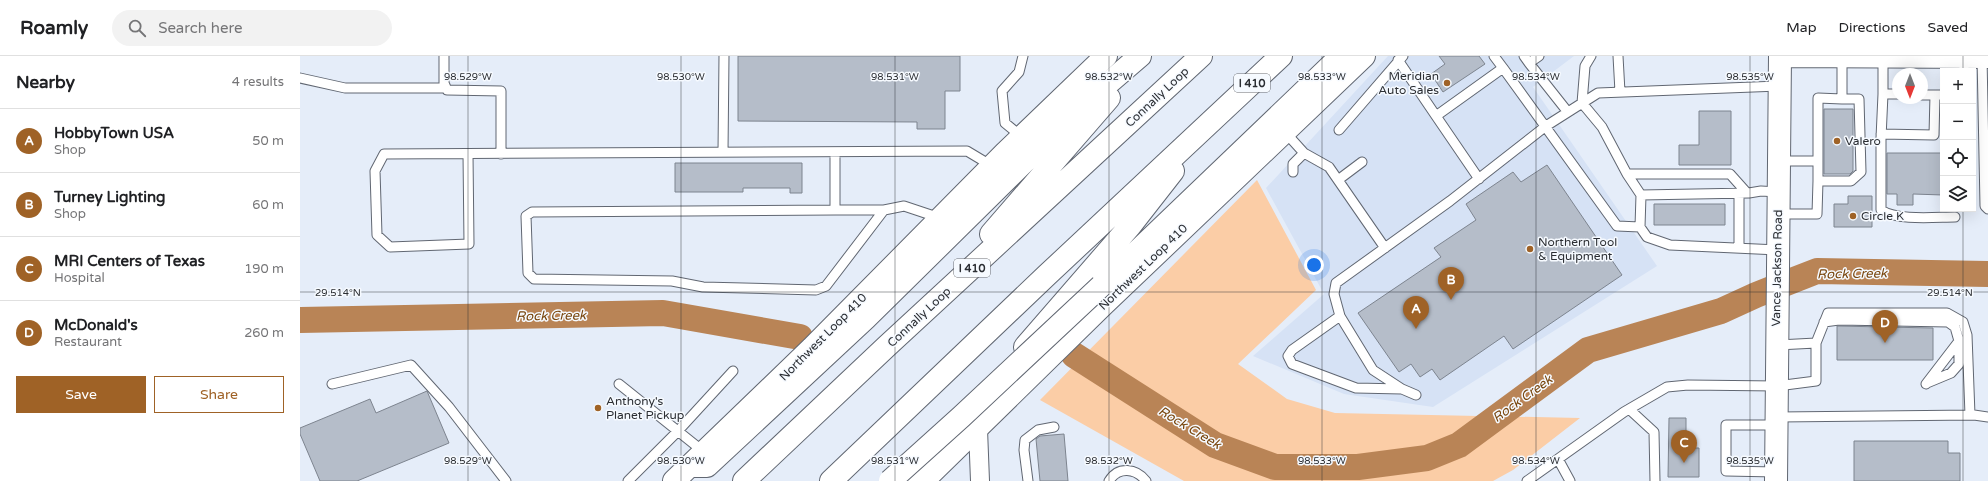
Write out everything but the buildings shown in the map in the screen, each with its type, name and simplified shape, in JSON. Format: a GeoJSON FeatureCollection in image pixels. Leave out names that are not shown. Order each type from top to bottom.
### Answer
{"type":"FeatureCollection","features":[{"type":"Feature","properties":{"kind":"main road"},"geometry":{"type":"LineString","coordinates":[[697,459],[707,466],[866,318],[1076,111],[1140,56]]}},
{"type":"Feature","properties":{"kind":"main road"},"geometry":{"type":"LineString","coordinates":[[918,317],[1145,56]]}},
{"type":"Feature","properties":{"kind":"main road","name":"Connally Loop"},"geometry":{"type":"LineString","coordinates":[[744,481],[918,317],[1201,56]]}},
{"type":"Feature","properties":{"kind":"main road","name":"I 410"},"geometry":{"type":"LineString","coordinates":[[831,481],[1281,56]]}},
{"type":"Feature","properties":{"kind":"main road"},"geometry":{"type":"LineString","coordinates":[[890,481],[1101,286],[1341,56]]}},
{"type":"Feature","properties":{"kind":"main road","name":"Northwest Loop 410"},"geometry":{"type":"LineString","coordinates":[[923,481],[1103,305],[1364,56]]}},
{"type":"Feature","properties":{"kind":"main road"},"geometry":{"type":"LineString","coordinates":[[1780,56],[1889,56],[1974,60]]}},
{"type":"Feature","properties":{"kind":"main road","name":"Vance Jackson Road"},"geometry":{"type":"LineString","coordinates":[[1776,476],[1780,56]]}},
{"type":"Feature","properties":{"kind":"main road","name":"Northwest Loop 410"},"geometry":{"type":"LineString","coordinates":[[674,481],[812,348],[1022,137],[1096,60]]}},
{"type":"Feature","properties":{"kind":"main road"},"geometry":{"type":"LineString","coordinates":[[912,481],[1023,349],[1130,226],[1223,110]]}},
{"type":"Feature","properties":{"kind":"street"},"geometry":{"type":"LineString","coordinates":[[978,428],[980,481]]}},
{"type":"Feature","properties":{"kind":"lane"},"geometry":{"type":"LineString","coordinates":[[444,56],[444,83],[446,88]]}},
{"type":"Feature","properties":{"kind":"lane"},"geometry":{"type":"LineString","coordinates":[[723,152],[724,56]]}},
{"type":"Feature","properties":{"kind":"lane"},"geometry":{"type":"LineString","coordinates":[[1022,137],[1006,123],[1002,91],[1019,72],[1023,56]]}},
{"type":"Feature","properties":{"kind":"lane"},"geometry":{"type":"LineString","coordinates":[[1494,56],[1617,226],[1640,227]]}},
{"type":"Feature","properties":{"kind":"lane"},"geometry":{"type":"LineString","coordinates":[[1539,56],[1526,60],[1567,111]]}},
{"type":"Feature","properties":{"kind":"lane"},"geometry":{"type":"LineString","coordinates":[[1591,56],[1585,66],[1582,103],[1602,127],[1627,174],[1641,195],[1640,227],[1647,237],[1670,245],[1739,247],[1778,251]]}},
{"type":"Feature","properties":{"kind":"lane"},"geometry":{"type":"LineString","coordinates":[[1618,56],[1620,92]]}},
{"type":"Feature","properties":{"kind":"lane"},"geometry":{"type":"LineString","coordinates":[[1842,56],[1842,99]]}},
{"type":"Feature","properties":{"kind":"lane"},"geometry":{"type":"LineString","coordinates":[[1889,56],[1881,134],[1881,210],[1886,213],[1904,217],[1956,217]]}},
{"type":"Feature","properties":{"kind":"lane"},"geometry":{"type":"LineString","coordinates":[[1340,130],[1400,58],[1436,116],[1479,179]]}},
{"type":"Feature","properties":{"kind":"lane"},"geometry":{"type":"LineString","coordinates":[[1974,60],[1985,206],[1988,209]]}},
{"type":"Feature","properties":{"kind":"lane"},"geometry":{"type":"LineString","coordinates":[[1436,116],[1503,68]]}},
{"type":"Feature","properties":{"kind":"lane"},"geometry":{"type":"LineString","coordinates":[[300,78],[345,88],[446,88],[446,90],[501,91],[501,154]]}},
{"type":"Feature","properties":{"kind":"lane"},"geometry":{"type":"LineString","coordinates":[[1416,395],[1402,389],[1373,370],[1340,316],[1334,294],[1336,283],[1479,179],[1546,126],[1567,111],[1598,93],[1779,86]]}},
{"type":"Feature","properties":{"kind":"lane"},"geometry":{"type":"LineString","coordinates":[[1884,94],[1892,94]]}},
{"type":"Feature","properties":{"kind":"lane"},"geometry":{"type":"LineString","coordinates":[[1881,134],[1934,135],[1939,95],[1928,95]]}},
{"type":"Feature","properties":{"kind":"lane"},"geometry":{"type":"LineString","coordinates":[[1778,214],[1817,214],[1818,98],[1859,99],[1861,172],[1851,181],[1818,181]]}},
{"type":"Feature","properties":{"kind":"lane"},"geometry":{"type":"LineString","coordinates":[[1285,132],[1304,153],[1329,167],[1385,248]]}},
{"type":"Feature","properties":{"kind":"lane"},"geometry":{"type":"LineString","coordinates":[[468,154],[469,244],[390,247],[377,235],[375,171],[384,154],[967,151],[992,166]]}},
{"type":"Feature","properties":{"kind":"lane"},"geometry":{"type":"LineString","coordinates":[[835,152],[835,210]]}},
{"type":"Feature","properties":{"kind":"lane"},"geometry":{"type":"LineString","coordinates":[[1293,172],[1293,164],[1304,153]]}},
{"type":"Feature","properties":{"kind":"lane"},"geometry":{"type":"LineString","coordinates":[[1779,161],[1818,161]]}},
{"type":"Feature","properties":{"kind":"lane"},"geometry":{"type":"LineString","coordinates":[[1338,180],[1362,162]]}},
{"type":"Feature","properties":{"kind":"lane"},"geometry":{"type":"LineString","coordinates":[[1627,174],[1730,174],[1743,193],[1739,247]]}},
{"type":"Feature","properties":{"kind":"lane"},"geometry":{"type":"LineString","coordinates":[[1641,195],[1743,193],[1761,191],[1778,192]]}},
{"type":"Feature","properties":{"kind":"lane"},"geometry":{"type":"LineString","coordinates":[[884,210],[826,286],[816,290],[703,287],[672,282],[534,278],[528,273],[526,216],[532,212],[884,210],[904,206],[941,218]]}},
{"type":"Feature","properties":{"kind":"lane"},"geometry":{"type":"LineString","coordinates":[[1527,481],[1629,409],[1667,387],[1688,385],[1777,386],[1816,381],[1816,343],[1828,313],[1947,314],[1963,322],[1967,335],[1967,379],[1970,415]]}},
{"type":"Feature","properties":{"kind":"lane"},"geometry":{"type":"LineString","coordinates":[[1340,316],[1292,350],[1288,356],[1292,364],[1356,388],[1402,389]]}},
{"type":"Feature","properties":{"kind":"lane"},"geometry":{"type":"LineString","coordinates":[[1824,322],[1839,320],[1948,322],[1956,327],[1959,341],[1959,364],[1951,373],[1926,384],[1959,341]]}},
{"type":"Feature","properties":{"kind":"lane"},"geometry":{"type":"LineString","coordinates":[[1777,342],[1816,343]]}},
{"type":"Feature","properties":{"kind":"lane"},"geometry":{"type":"LineString","coordinates":[[332,384],[411,365],[449,407],[506,481]]}},
{"type":"Feature","properties":{"kind":"lane"},"geometry":{"type":"LineString","coordinates":[[629,481],[734,371]]}},
{"type":"Feature","properties":{"kind":"lane"},"geometry":{"type":"LineString","coordinates":[[619,384],[677,432],[697,459]]}},
{"type":"Feature","properties":{"kind":"lane"},"geometry":{"type":"LineString","coordinates":[[1629,409],[1654,432],[1655,481]]}},
{"type":"Feature","properties":{"kind":"lane"},"geometry":{"type":"LineString","coordinates":[[1725,481],[1726,425],[1776,421],[1970,415],[1988,418]]}},
{"type":"Feature","properties":{"kind":"lane"},"geometry":{"type":"LineString","coordinates":[[1028,481],[1024,450],[1025,440],[1038,430],[1054,427]]}},
{"type":"Feature","properties":{"kind":"lane"},"geometry":{"type":"LineString","coordinates":[[1558,459],[1570,481]]}},
{"type":"Feature","properties":{"kind":"lane"},"geometry":{"type":"LineString","coordinates":[[1109,481],[1117,473],[1130,470],[1142,475],[1146,481]]}},
{"type":"Feature","properties":{"kind":"lane"},"geometry":{"type":"LineString","coordinates":[[1726,471],[1776,476]]}},
{"type":"Feature","properties":{"kind":"shaded area"},"geometry":{"type":"Polygon","coordinates":[[[1388,56],[1574,56],[1533,87],[1657,266],[1433,407],[1344,394],[1253,356],[1324,294],[1266,188],[1388,56]]]}},
{"type":"Feature","properties":{"kind":"shaded area"},"geometry":{"type":"Polygon","coordinates":[[[1257,180],[1316,290],[1238,364],[1287,399],[1335,413],[1580,418],[1513,470],[1493,481],[1184,481],[1040,400],[1257,180]]]}},
{"type":"Feature","properties":{"kind":"waterway","name":"Rock Creek"},"geometry":{"type":"LineString","coordinates":[[1074,355],[1215,445],[1275,467],[1358,467],[1427,458],[1459,445],[1588,350],[1721,311],[1756,295],[1817,271],[1988,274]]}},
{"type":"Feature","properties":{"kind":"waterway","name":"Rock Creek"},"geometry":{"type":"LineString","coordinates":[[300,320],[663,313],[800,337]]}},
{"type":"Feature","properties":{"kind":"place","name":"Meridian Auto Sales"},"geometry":{"type":"Point","coordinates":[1447,83]}},
{"type":"Feature","properties":{"kind":"place","name":"Valero"},"geometry":{"type":"Point","coordinates":[1837,141]}},
{"type":"Feature","properties":{"kind":"place","name":"Circle K"},"geometry":{"type":"Point","coordinates":[1853,216]}},
{"type":"Feature","properties":{"kind":"place","name":"Northern Tool & Equipment"},"geometry":{"type":"Point","coordinates":[1530,249]}},
{"type":"Feature","properties":{"kind":"place","name":"Turney Lighting"},"geometry":{"type":"Point","coordinates":[1451,300]}},
{"type":"Feature","properties":{"kind":"place","name":"HobbyTown USA"},"geometry":{"type":"Point","coordinates":[1416,329]}},
{"type":"Feature","properties":{"kind":"place","name":"McDonald's"},"geometry":{"type":"Point","coordinates":[1885,343]}},
{"type":"Feature","properties":{"kind":"place","name":"Anthony's Planet Pickup"},"geometry":{"type":"Point","coordinates":[598,408]}},
{"type":"Feature","properties":{"kind":"place","name":"MRI Centers of Texas"},"geometry":{"type":"Point","coordinates":[1684,463]}}]}
